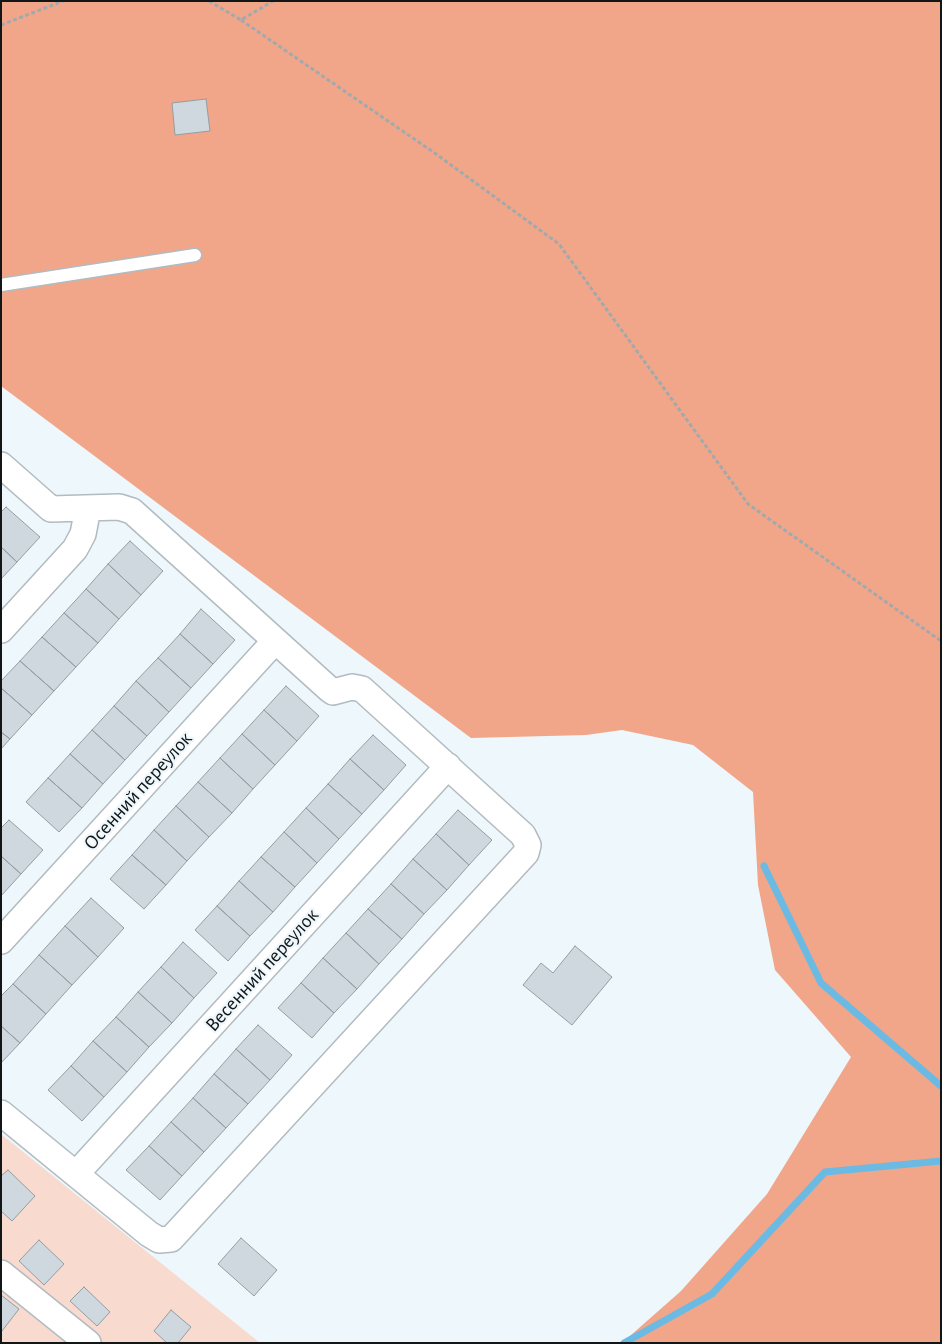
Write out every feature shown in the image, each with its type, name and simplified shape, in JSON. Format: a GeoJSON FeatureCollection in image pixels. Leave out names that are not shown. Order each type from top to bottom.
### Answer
{"type":"FeatureCollection","features":[{"type":"Feature","properties":{"kind":"street"},"geometry":{"type":"LineString","coordinates":[[1,466],[51,509],[119,507],[132,511],[333,692],[352,687],[362,689],[524,835],[527,840],[528,849],[172,1240],[158,1240],[1,1113]]}},
{"type":"Feature","properties":{"kind":"street"},"geometry":{"type":"LineString","coordinates":[[1,630],[75,549],[83,534],[88,508]]}},
{"type":"Feature","properties":{"kind":"street","name":"Осенний переулок"},"geometry":{"type":"LineString","coordinates":[[1,941],[275,641]]}},
{"type":"Feature","properties":{"kind":"street","name":"Весенний переулок"},"geometry":{"type":"LineString","coordinates":[[76,1174],[448,766]]}},
{"type":"Feature","properties":{"kind":"street"},"geometry":{"type":"LineString","coordinates":[[1,1273],[88,1343]]}},
{"type":"Feature","properties":{"kind":"lane"},"geometry":{"type":"LineString","coordinates":[[1,285],[195,254]]}},
{"type":"Feature","properties":{"kind":"path"},"geometry":{"type":"LineString","coordinates":[[1,25],[63,1]]}},
{"type":"Feature","properties":{"kind":"path"},"geometry":{"type":"LineString","coordinates":[[209,1],[241,20],[436,154],[559,244],[748,504],[941,641]]}},
{"type":"Feature","properties":{"kind":"path"},"geometry":{"type":"LineString","coordinates":[[241,20],[273,1]]}},
{"type":"Feature","properties":{"kind":"shaded area"},"geometry":{"type":"Polygon","coordinates":[[[1,1],[941,1],[941,1343],[622,1343],[681,1291],[767,1194],[851,1057],[775,970],[758,885],[753,792],[693,745],[622,730],[586,735],[471,738],[1,386],[1,1]]]}},
{"type":"Feature","properties":{"kind":"shaded area"},"geometry":{"type":"Polygon","coordinates":[[[1,1134],[260,1343],[1,1343],[1,1134]]]}},
{"type":"Feature","properties":{"kind":"building"},"geometry":{"type":"Polygon","coordinates":[[[206,99],[210,131],[175,135],[172,103],[206,99]]]}},
{"type":"Feature","properties":{"kind":"building"},"geometry":{"type":"Polygon","coordinates":[[[6,507],[40,537],[17,562],[1,547],[1,512],[6,507]]]}},
{"type":"Feature","properties":{"kind":"building"},"geometry":{"type":"Polygon","coordinates":[[[130,541],[163,571],[141,595],[108,564],[130,541]]]}},
{"type":"Feature","properties":{"kind":"building"},"geometry":{"type":"Polygon","coordinates":[[[1,547],[17,562],[1,579],[1,547]]]}},
{"type":"Feature","properties":{"kind":"building"},"geometry":{"type":"Polygon","coordinates":[[[108,564],[141,595],[119,619],[86,589],[108,564]]]}},
{"type":"Feature","properties":{"kind":"building"},"geometry":{"type":"Polygon","coordinates":[[[86,589],[119,619],[98,643],[64,613],[86,589]]]}},
{"type":"Feature","properties":{"kind":"building"},"geometry":{"type":"Polygon","coordinates":[[[201,609],[235,640],[213,664],[180,634],[201,609]]]}},
{"type":"Feature","properties":{"kind":"building"},"geometry":{"type":"Polygon","coordinates":[[[64,613],[98,643],[76,667],[42,637],[64,613]]]}},
{"type":"Feature","properties":{"kind":"building"},"geometry":{"type":"Polygon","coordinates":[[[180,634],[213,664],[191,688],[158,658],[180,634]]]}},
{"type":"Feature","properties":{"kind":"building"},"geometry":{"type":"Polygon","coordinates":[[[42,637],[76,667],[54,691],[20,661],[42,637]]]}},
{"type":"Feature","properties":{"kind":"building"},"geometry":{"type":"Polygon","coordinates":[[[158,658],[191,688],[169,712],[136,681],[158,658]]]}},
{"type":"Feature","properties":{"kind":"building"},"geometry":{"type":"Polygon","coordinates":[[[20,661],[54,691],[32,715],[1,688],[1,681],[20,661]]]}},
{"type":"Feature","properties":{"kind":"building"},"geometry":{"type":"Polygon","coordinates":[[[136,681],[169,712],[147,736],[114,706],[136,681]]]}},
{"type":"Feature","properties":{"kind":"building"},"geometry":{"type":"Polygon","coordinates":[[[286,686],[319,716],[297,741],[264,710],[286,686]]]}},
{"type":"Feature","properties":{"kind":"building"},"geometry":{"type":"Polygon","coordinates":[[[1,688],[32,715],[10,739],[1,732],[1,688]]]}},
{"type":"Feature","properties":{"kind":"building"},"geometry":{"type":"Polygon","coordinates":[[[114,706],[147,736],[125,760],[92,730],[114,706]]]}},
{"type":"Feature","properties":{"kind":"building"},"geometry":{"type":"Polygon","coordinates":[[[264,710],[297,741],[275,765],[242,734],[264,710]]]}},
{"type":"Feature","properties":{"kind":"building"},"geometry":{"type":"Polygon","coordinates":[[[92,730],[125,760],[103,784],[70,754],[92,730]]]}},
{"type":"Feature","properties":{"kind":"building"},"geometry":{"type":"Polygon","coordinates":[[[1,732],[10,739],[1,749],[1,732]]]}},
{"type":"Feature","properties":{"kind":"building"},"geometry":{"type":"Polygon","coordinates":[[[242,734],[275,765],[253,789],[220,758],[242,734]]]}},
{"type":"Feature","properties":{"kind":"building"},"geometry":{"type":"Polygon","coordinates":[[[373,735],[406,765],[384,790],[350,759],[373,735]]]}},
{"type":"Feature","properties":{"kind":"building"},"geometry":{"type":"Polygon","coordinates":[[[70,754],[103,784],[82,808],[48,778],[70,754]]]}},
{"type":"Feature","properties":{"kind":"building"},"geometry":{"type":"Polygon","coordinates":[[[220,758],[253,789],[232,813],[198,782],[220,758]]]}},
{"type":"Feature","properties":{"kind":"building"},"geometry":{"type":"Polygon","coordinates":[[[350,759],[384,790],[362,814],[328,784],[350,759]]]}},
{"type":"Feature","properties":{"kind":"building"},"geometry":{"type":"Polygon","coordinates":[[[48,778],[82,808],[59,832],[26,802],[48,778]]]}},
{"type":"Feature","properties":{"kind":"building"},"geometry":{"type":"Polygon","coordinates":[[[198,782],[232,813],[209,837],[176,806],[198,782]]]}},
{"type":"Feature","properties":{"kind":"building"},"geometry":{"type":"Polygon","coordinates":[[[328,784],[362,814],[339,839],[306,808],[328,784]]]}},
{"type":"Feature","properties":{"kind":"building"},"geometry":{"type":"Polygon","coordinates":[[[176,806],[209,837],[187,861],[154,830],[176,806]]]}},
{"type":"Feature","properties":{"kind":"building"},"geometry":{"type":"Polygon","coordinates":[[[306,808],[339,839],[317,863],[284,832],[306,808]]]}},
{"type":"Feature","properties":{"kind":"building"},"geometry":{"type":"Polygon","coordinates":[[[458,810],[492,840],[469,865],[436,834],[458,810]]]}},
{"type":"Feature","properties":{"kind":"building"},"geometry":{"type":"Polygon","coordinates":[[[9,820],[43,850],[21,874],[1,856],[1,828],[9,820]]]}},
{"type":"Feature","properties":{"kind":"building"},"geometry":{"type":"Polygon","coordinates":[[[154,830],[187,861],[166,885],[132,855],[154,830]]]}},
{"type":"Feature","properties":{"kind":"building"},"geometry":{"type":"Polygon","coordinates":[[[284,832],[317,863],[295,887],[261,857],[284,832]]]}},
{"type":"Feature","properties":{"kind":"building"},"geometry":{"type":"Polygon","coordinates":[[[436,834],[469,865],[447,890],[413,859],[436,834]]]}},
{"type":"Feature","properties":{"kind":"building"},"geometry":{"type":"Polygon","coordinates":[[[132,855],[166,885],[144,909],[110,879],[132,855]]]}},
{"type":"Feature","properties":{"kind":"building"},"geometry":{"type":"Polygon","coordinates":[[[1,856],[21,874],[1,896],[1,856]]]}},
{"type":"Feature","properties":{"kind":"building"},"geometry":{"type":"Polygon","coordinates":[[[261,857],[295,887],[273,912],[239,881],[261,857]]]}},
{"type":"Feature","properties":{"kind":"building"},"geometry":{"type":"Polygon","coordinates":[[[413,859],[447,890],[424,914],[391,884],[413,859]]]}},
{"type":"Feature","properties":{"kind":"building"},"geometry":{"type":"Polygon","coordinates":[[[239,881],[273,912],[250,936],[217,906],[239,881]]]}},
{"type":"Feature","properties":{"kind":"building"},"geometry":{"type":"Polygon","coordinates":[[[391,884],[424,914],[402,939],[368,909],[391,884]]]}},
{"type":"Feature","properties":{"kind":"building"},"geometry":{"type":"Polygon","coordinates":[[[91,898],[124,928],[98,957],[65,926],[91,898]]]}},
{"type":"Feature","properties":{"kind":"building"},"geometry":{"type":"Polygon","coordinates":[[[217,906],[250,936],[228,961],[195,930],[217,906]]]}},
{"type":"Feature","properties":{"kind":"building"},"geometry":{"type":"Polygon","coordinates":[[[368,909],[402,939],[379,964],[346,933],[368,909]]]}},
{"type":"Feature","properties":{"kind":"building"},"geometry":{"type":"Polygon","coordinates":[[[65,926],[98,957],[72,985],[39,955],[65,926]]]}},
{"type":"Feature","properties":{"kind":"building"},"geometry":{"type":"Polygon","coordinates":[[[346,933],[379,964],[357,989],[323,958],[346,933]]]}},
{"type":"Feature","properties":{"kind":"building"},"geometry":{"type":"Polygon","coordinates":[[[183,942],[217,973],[194,998],[161,967],[183,942]]]}},
{"type":"Feature","properties":{"kind":"building"},"geometry":{"type":"Polygon","coordinates":[[[575,946],[612,977],[572,1025],[523,985],[541,963],[553,973],[575,946]]]}},
{"type":"Feature","properties":{"kind":"building"},"geometry":{"type":"Polygon","coordinates":[[[39,955],[72,985],[46,1014],[13,984],[39,955]]]}},
{"type":"Feature","properties":{"kind":"building"},"geometry":{"type":"Polygon","coordinates":[[[323,958],[357,989],[334,1013],[301,983],[323,958]]]}},
{"type":"Feature","properties":{"kind":"building"},"geometry":{"type":"Polygon","coordinates":[[[161,967],[194,998],[172,1023],[138,992],[161,967]]]}},
{"type":"Feature","properties":{"kind":"building"},"geometry":{"type":"Polygon","coordinates":[[[301,983],[334,1013],[312,1038],[278,1008],[301,983]]]}},
{"type":"Feature","properties":{"kind":"building"},"geometry":{"type":"Polygon","coordinates":[[[13,984],[46,1014],[20,1043],[1,1026],[1,996],[13,984]]]}},
{"type":"Feature","properties":{"kind":"building"},"geometry":{"type":"Polygon","coordinates":[[[138,992],[172,1023],[149,1047],[116,1017],[138,992]]]}},
{"type":"Feature","properties":{"kind":"building"},"geometry":{"type":"Polygon","coordinates":[[[116,1017],[149,1047],[127,1072],[93,1041],[116,1017]]]}},
{"type":"Feature","properties":{"kind":"building"},"geometry":{"type":"Polygon","coordinates":[[[258,1025],[292,1055],[270,1080],[236,1049],[258,1025]]]}},
{"type":"Feature","properties":{"kind":"building"},"geometry":{"type":"Polygon","coordinates":[[[1,1026],[20,1043],[1,1063],[1,1026]]]}},
{"type":"Feature","properties":{"kind":"building"},"geometry":{"type":"Polygon","coordinates":[[[93,1041],[127,1072],[104,1097],[71,1066],[93,1041]]]}},
{"type":"Feature","properties":{"kind":"building"},"geometry":{"type":"Polygon","coordinates":[[[236,1049],[270,1080],[248,1104],[214,1074],[236,1049]]]}},
{"type":"Feature","properties":{"kind":"building"},"geometry":{"type":"Polygon","coordinates":[[[71,1066],[104,1097],[82,1121],[48,1090],[71,1066]]]}},
{"type":"Feature","properties":{"kind":"building"},"geometry":{"type":"Polygon","coordinates":[[[214,1074],[248,1104],[226,1128],[193,1098],[214,1074]]]}},
{"type":"Feature","properties":{"kind":"building"},"geometry":{"type":"Polygon","coordinates":[[[193,1098],[226,1128],[204,1152],[171,1122],[193,1098]]]}},
{"type":"Feature","properties":{"kind":"building"},"geometry":{"type":"Polygon","coordinates":[[[171,1122],[204,1152],[182,1176],[149,1146],[171,1122]]]}},
{"type":"Feature","properties":{"kind":"building"},"geometry":{"type":"Polygon","coordinates":[[[149,1146],[182,1176],[160,1200],[126,1170],[149,1146]]]}},
{"type":"Feature","properties":{"kind":"building"},"geometry":{"type":"Polygon","coordinates":[[[8,1170],[35,1196],[12,1221],[1,1211],[1,1176],[8,1170]]]}},
{"type":"Feature","properties":{"kind":"building"},"geometry":{"type":"Polygon","coordinates":[[[241,1238],[277,1270],[254,1296],[218,1264],[241,1238]]]}},
{"type":"Feature","properties":{"kind":"building"},"geometry":{"type":"Polygon","coordinates":[[[39,1240],[64,1264],[44,1285],[19,1261],[39,1240]]]}},
{"type":"Feature","properties":{"kind":"building"},"geometry":{"type":"Polygon","coordinates":[[[84,1287],[110,1312],[97,1326],[70,1301],[84,1287]]]}},
{"type":"Feature","properties":{"kind":"building"},"geometry":{"type":"Polygon","coordinates":[[[1,1295],[19,1309],[2,1331],[1,1330],[1,1295]]]}},
{"type":"Feature","properties":{"kind":"building"},"geometry":{"type":"Polygon","coordinates":[[[171,1310],[191,1327],[178,1343],[167,1343],[154,1331],[171,1310]]]}},
{"type":"Feature","properties":{"kind":"waterway"},"geometry":{"type":"LineString","coordinates":[[764,866],[821,983],[941,1086]]}},
{"type":"Feature","properties":{"kind":"waterway"},"geometry":{"type":"LineString","coordinates":[[624,1343],[712,1294],[825,1172],[941,1161]]}}]}
